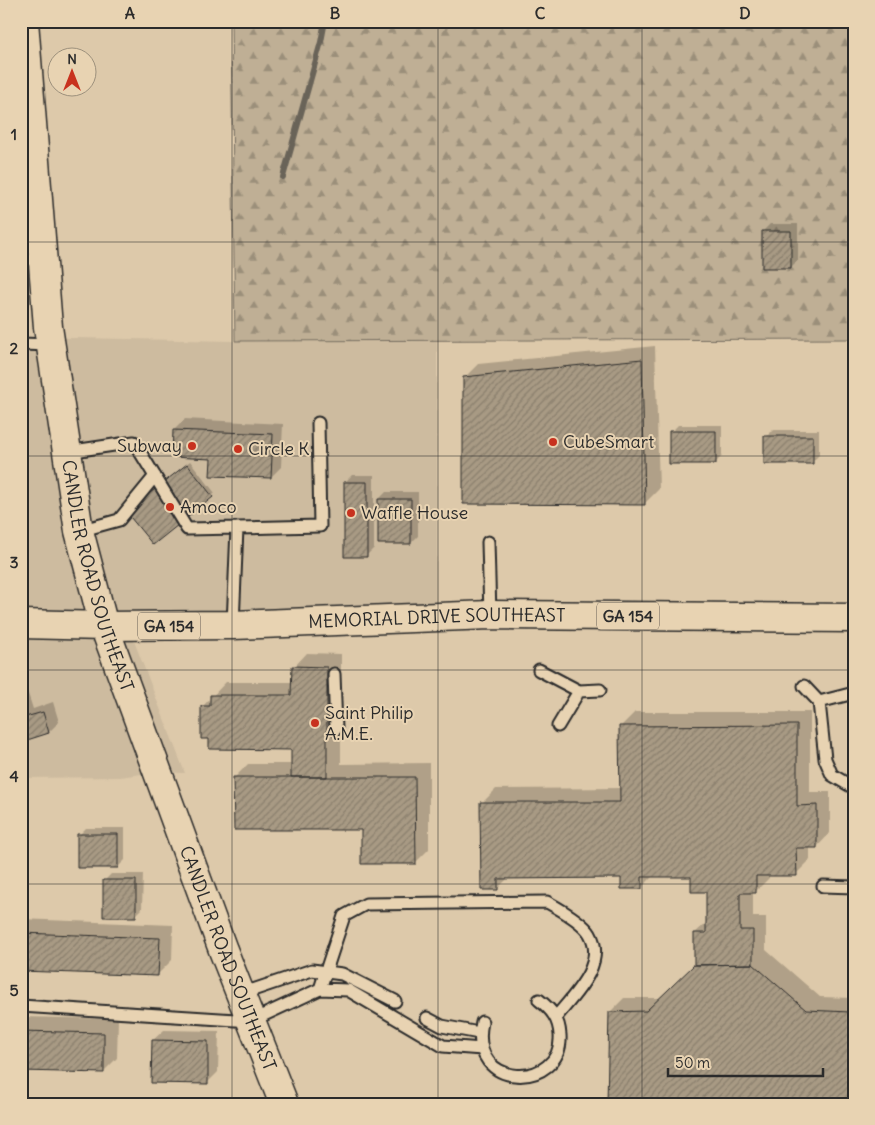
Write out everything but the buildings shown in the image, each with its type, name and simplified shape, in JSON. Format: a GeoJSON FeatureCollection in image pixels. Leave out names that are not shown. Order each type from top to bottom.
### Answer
{"type":"FeatureCollection","features":[{"type":"Feature","properties":{"kind":"main road","name":"CANDLER ROAD SOUTHEAST"},"geometry":{"type":"LineString","coordinates":[[24,21],[51,345],[78,530],[104,626],[223,950],[284,1104]]}},
{"type":"Feature","properties":{"kind":"main road","name":"MEMORIAL DRIVE SOUTHEAST"},"geometry":{"type":"LineString","coordinates":[[21,624],[104,626],[233,625],[490,615],[854,618]]}},
{"type":"Feature","properties":{"kind":"lane"},"geometry":{"type":"LineString","coordinates":[[21,344],[51,345]]}},
{"type":"Feature","properties":{"kind":"lane"},"geometry":{"type":"LineString","coordinates":[[67,452],[134,442],[187,529],[320,526],[318,423]]}},
{"type":"Feature","properties":{"kind":"lane"},"geometry":{"type":"LineString","coordinates":[[78,530],[120,520],[155,476]]}},
{"type":"Feature","properties":{"kind":"lane"},"geometry":{"type":"LineString","coordinates":[[233,625],[237,528]]}},
{"type":"Feature","properties":{"kind":"lane"},"geometry":{"type":"LineString","coordinates":[[488,542],[490,615]]}},
{"type":"Feature","properties":{"kind":"lane"},"geometry":{"type":"LineString","coordinates":[[539,670],[579,690],[600,690]]}},
{"type":"Feature","properties":{"kind":"lane"},"geometry":{"type":"LineString","coordinates":[[334,674],[336,729]]}},
{"type":"Feature","properties":{"kind":"lane"},"geometry":{"type":"LineString","coordinates":[[804,686],[819,702],[825,759],[832,775],[854,788]]}},
{"type":"Feature","properties":{"kind":"lane"},"geometry":{"type":"LineString","coordinates":[[558,726],[579,690]]}},
{"type":"Feature","properties":{"kind":"lane"},"geometry":{"type":"LineString","coordinates":[[819,702],[854,693]]}},
{"type":"Feature","properties":{"kind":"lane"},"geometry":{"type":"LineString","coordinates":[[823,886],[854,887]]}},
{"type":"Feature","properties":{"kind":"lane"},"geometry":{"type":"LineString","coordinates":[[320,989],[344,916],[366,904],[547,902],[567,913],[590,933],[594,950],[592,968],[580,988],[556,1017]]}},
{"type":"Feature","properties":{"kind":"lane"},"geometry":{"type":"LineString","coordinates":[[241,994],[312,970],[342,974],[394,1001]]}},
{"type":"Feature","properties":{"kind":"lane"},"geometry":{"type":"LineString","coordinates":[[21,1006],[251,1021],[320,989],[348,990],[444,1046],[482,1049]]}},
{"type":"Feature","properties":{"kind":"lane"},"geometry":{"type":"LineString","coordinates":[[427,1018],[442,1026],[481,1028],[482,1049],[491,1065],[500,1072],[517,1076],[534,1074],[545,1068],[553,1060],[558,1050],[560,1033],[556,1017],[549,1007],[539,1000]]}},
{"type":"Feature","properties":{"kind":"shaded area"},"geometry":{"type":"Polygon","coordinates":[[[21,337],[235,341],[437,341],[437,619],[134,641],[185,773],[156,772],[120,777],[21,778],[21,337]]]}},
{"type":"Feature","properties":{"kind":"green space"},"geometry":{"type":"Polygon","coordinates":[[[231,21],[854,21],[854,339],[235,341],[231,21]]]}},
{"type":"Feature","properties":{"kind":"waterway"},"geometry":{"type":"LineString","coordinates":[[283,177],[321,42],[325,21]]}},
{"type":"Feature","properties":{"kind":"place","name":"CubeSmart"},"geometry":{"type":"Point","coordinates":[553,442]}},
{"type":"Feature","properties":{"kind":"place","name":"Subway"},"geometry":{"type":"Point","coordinates":[192,446]}},
{"type":"Feature","properties":{"kind":"place","name":"Circle K"},"geometry":{"type":"Point","coordinates":[238,449]}},
{"type":"Feature","properties":{"kind":"place","name":"Amoco"},"geometry":{"type":"Point","coordinates":[170,507]}},
{"type":"Feature","properties":{"kind":"place","name":"Waffle House"},"geometry":{"type":"Point","coordinates":[351,513]}},
{"type":"Feature","properties":{"kind":"place","name":"Saint Philip A.M.E."},"geometry":{"type":"Point","coordinates":[315,723]}}]}
